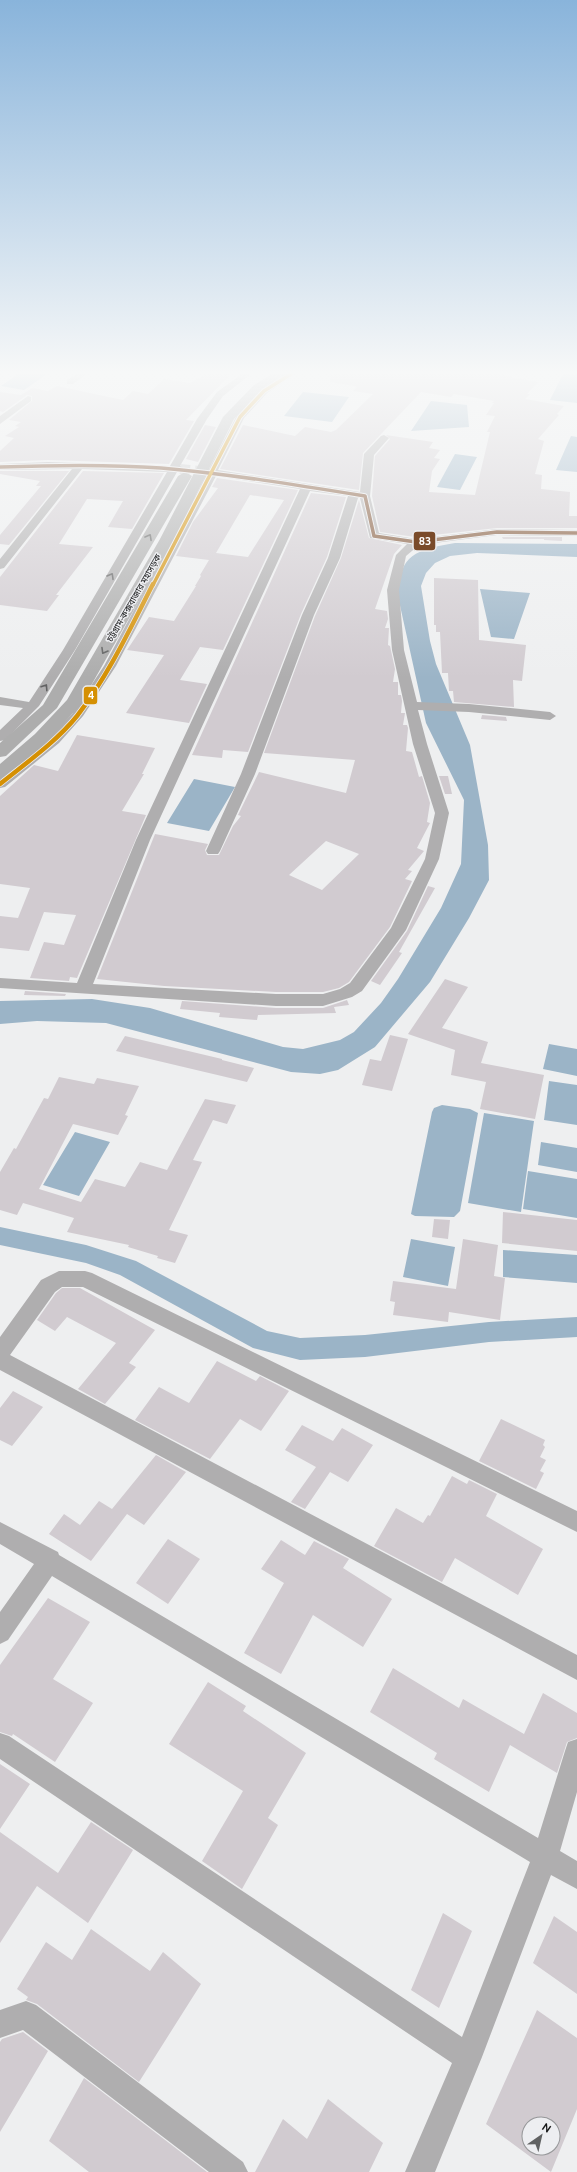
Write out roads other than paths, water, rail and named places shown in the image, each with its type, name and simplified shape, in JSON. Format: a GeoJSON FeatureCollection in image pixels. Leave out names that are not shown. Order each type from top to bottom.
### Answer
{"type":"FeatureCollection","features":[{"type":"Feature","properties":{"kind":"highway","name":"চট্টগ্রাম-কক্সবাজার মহাসড়ক"},"geometry":{"type":"LineString","coordinates":[[0,752],[49,708],[185,475]]}},
{"type":"Feature","properties":{"kind":"highway","name":"চট্টগ্রাম-কক্সবাজার মহাসড়ক"},"geometry":{"type":"LineString","coordinates":[[0,773],[41,738],[74,702],[167,539],[199,475]]}},
{"type":"Feature","properties":{"kind":"street"},"geometry":{"type":"LineString","coordinates":[[0,566],[72,475]]}},
{"type":"Feature","properties":{"kind":"street"},"geometry":{"type":"LineString","coordinates":[[0,737],[33,706],[69,650],[173,475]]}},
{"type":"Feature","properties":{"kind":"street"},"geometry":{"type":"LineString","coordinates":[[0,784],[54,740],[77,716],[110,666],[209,475]]}},
{"type":"Feature","properties":{"kind":"street"},"geometry":{"type":"LineString","coordinates":[[228,475],[307,486],[359,495]]}},
{"type":"Feature","properties":{"kind":"street"},"geometry":{"type":"LineString","coordinates":[[213,850],[248,774],[308,615],[334,558],[359,495],[364,475]]}},
{"type":"Feature","properties":{"kind":"street"},"geometry":{"type":"LineString","coordinates":[[83,989],[143,840],[307,486]]}},
{"type":"Feature","properties":{"kind":"street"},"geometry":{"type":"LineString","coordinates":[[359,495],[374,536],[416,542],[496,532],[577,533]]}},
{"type":"Feature","properties":{"kind":"street"},"geometry":{"type":"LineString","coordinates":[[0,983],[276,1000],[323,1000],[346,993],[356,987],[398,930],[432,859],[442,813],[420,744],[416,706],[398,650],[393,590],[401,555],[416,542]]}},
{"type":"Feature","properties":{"kind":"street"},"geometry":{"type":"LineString","coordinates":[[0,701],[33,706]]}},
{"type":"Feature","properties":{"kind":"street"},"geometry":{"type":"LineString","coordinates":[[416,706],[462,708],[550,716]]}},
{"type":"Feature","properties":{"kind":"street"},"geometry":{"type":"LineString","coordinates":[[0,1353],[48,1286],[59,1279],[85,1279],[577,1522]]}},
{"type":"Feature","properties":{"kind":"street"},"geometry":{"type":"LineString","coordinates":[[0,1360],[577,1668]]}},
{"type":"Feature","properties":{"kind":"street"},"geometry":{"type":"LineString","coordinates":[[0,1532],[50,1560],[577,1876]]}},
{"type":"Feature","properties":{"kind":"street"},"geometry":{"type":"LineString","coordinates":[[0,1632],[50,1560]]}},
{"type":"Feature","properties":{"kind":"street"},"geometry":{"type":"LineString","coordinates":[[0,1745],[468,2057]]}},
{"type":"Feature","properties":{"kind":"street"},"geometry":{"type":"LineString","coordinates":[[420,2172],[468,2057],[545,1857],[577,1751]]}},
{"type":"Feature","properties":{"kind":"street"},"geometry":{"type":"LineString","coordinates":[[0,2024],[26,2015],[233,2172]]}},
{"type":"Feature","properties":{"kind":"water"},"geometry":{"type":"Polygon","coordinates":[[[443,475],[468,475],[460,490],[437,487],[443,475]]]}},
{"type":"Feature","properties":{"kind":"water"},"geometry":{"type":"Polygon","coordinates":[[[455,543],[577,544],[577,557],[477,553],[450,556],[435,563],[426,573],[421,586],[430,641],[436,664],[470,745],[488,845],[489,880],[469,918],[430,982],[375,1047],[338,1070],[320,1074],[291,1072],[106,1023],[37,1021],[0,1024],[0,1001],[92,999],[150,1008],[283,1047],[303,1049],[340,1040],[354,1032],[381,1003],[398,979],[441,908],[461,864],[464,800],[426,723],[399,601],[401,574],[405,564],[411,557],[419,552],[455,543]]]}},
{"type":"Feature","properties":{"kind":"water"},"geometry":{"type":"Polygon","coordinates":[[[480,589],[530,593],[514,639],[491,637],[480,589]]]}},
{"type":"Feature","properties":{"kind":"water"},"geometry":{"type":"Polygon","coordinates":[[[194,779],[235,787],[209,831],[167,823],[194,779]]]}},
{"type":"Feature","properties":{"kind":"water"},"geometry":{"type":"Polygon","coordinates":[[[549,1044],[577,1049],[577,1076],[543,1069],[549,1044]]]}},
{"type":"Feature","properties":{"kind":"water"},"geometry":{"type":"Polygon","coordinates":[[[549,1081],[577,1085],[577,1125],[544,1120],[549,1081]]]}},
{"type":"Feature","properties":{"kind":"water"},"geometry":{"type":"Polygon","coordinates":[[[442,1105],[470,1109],[478,1113],[460,1211],[454,1217],[415,1216],[411,1214],[432,1112],[434,1108],[442,1105]]]}},
{"type":"Feature","properties":{"kind":"water"},"geometry":{"type":"Polygon","coordinates":[[[484,1113],[534,1121],[521,1212],[468,1203],[484,1113]]]}},
{"type":"Feature","properties":{"kind":"water"},"geometry":{"type":"Polygon","coordinates":[[[75,1132],[110,1142],[79,1196],[43,1185],[75,1132]]]}},
{"type":"Feature","properties":{"kind":"water"},"geometry":{"type":"Polygon","coordinates":[[[541,1142],[577,1148],[577,1172],[538,1165],[541,1142]]]}},
{"type":"Feature","properties":{"kind":"water"},"geometry":{"type":"Polygon","coordinates":[[[528,1171],[577,1179],[577,1218],[523,1209],[528,1171]]]}},
{"type":"Feature","properties":{"kind":"water"},"geometry":{"type":"Polygon","coordinates":[[[411,1239],[455,1247],[448,1286],[403,1277],[411,1239]]]}},
{"type":"Feature","properties":{"kind":"water"},"geometry":{"type":"Polygon","coordinates":[[[503,1250],[577,1255],[577,1283],[503,1277],[503,1250]]]}},
{"type":"Feature","properties":{"kind":"waterway"},"geometry":{"type":"LineString","coordinates":[[0,1236],[86,1254],[128,1268],[262,1341],[300,1349],[365,1346],[489,1332],[577,1327]]}}]}
